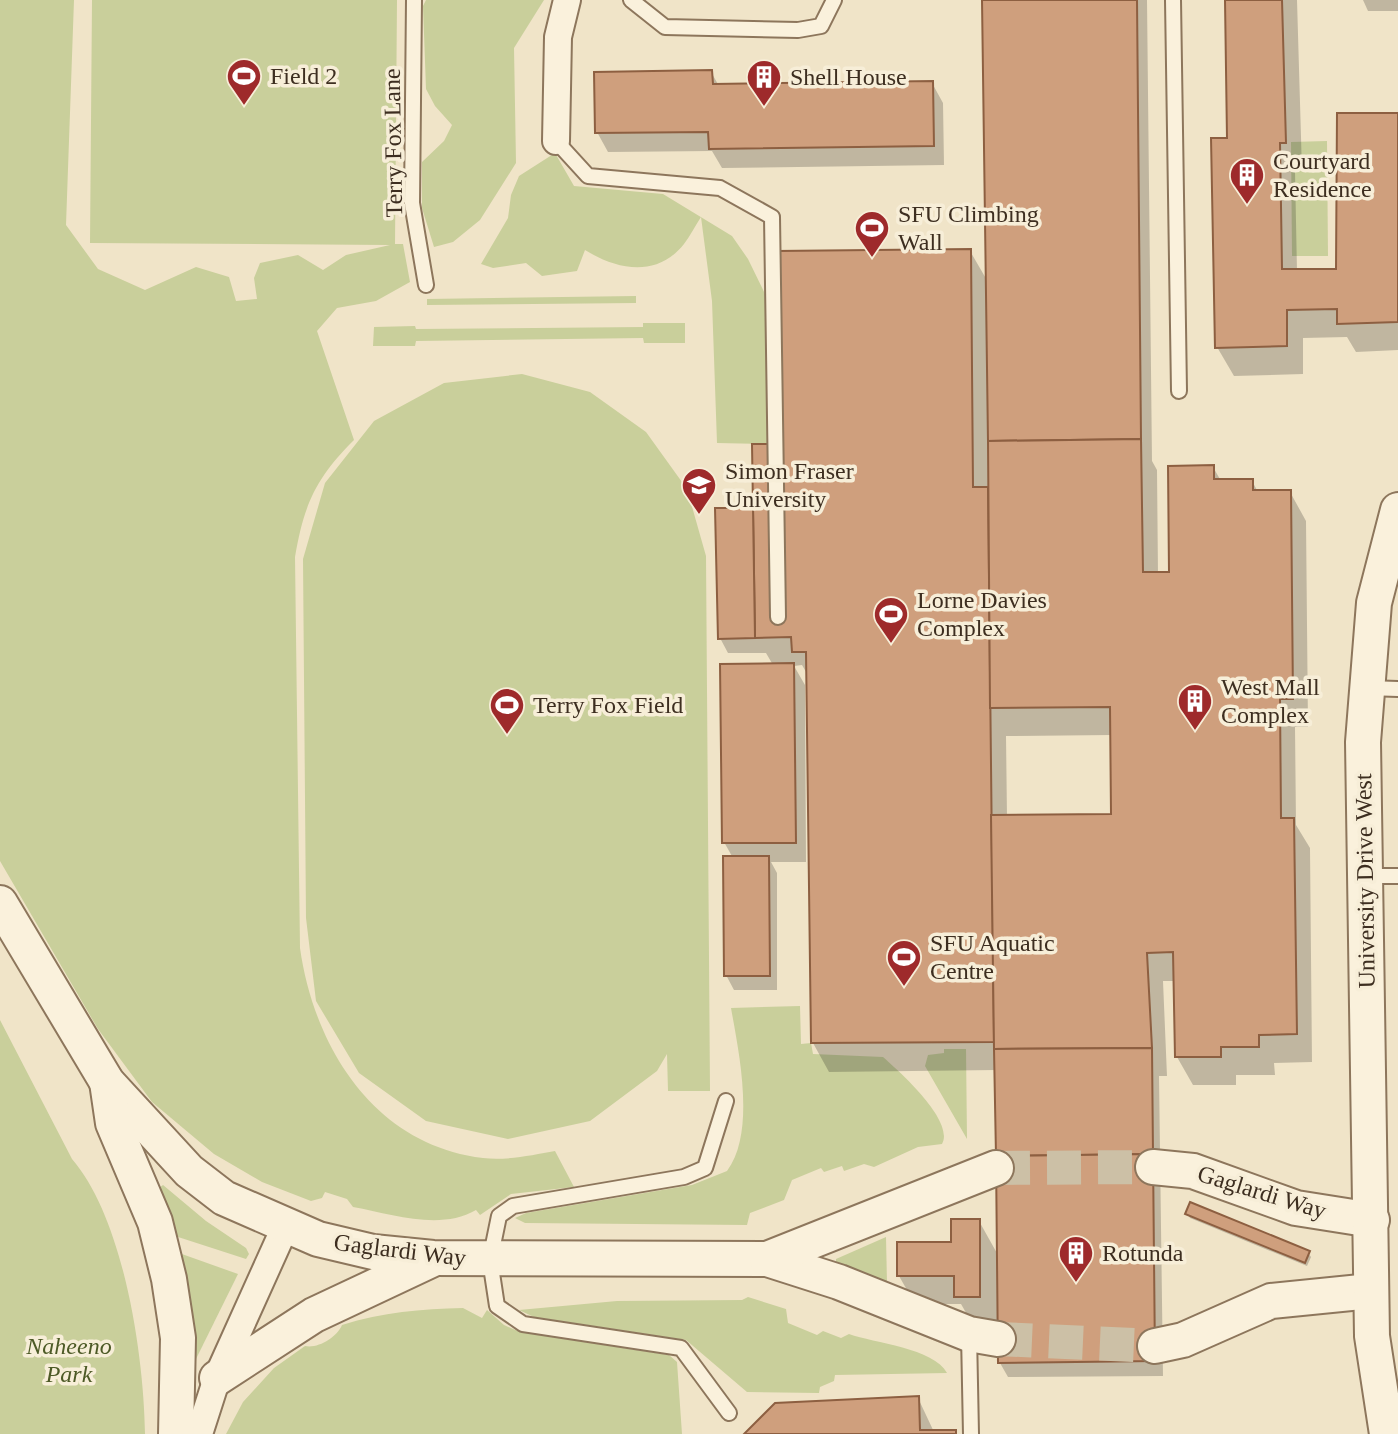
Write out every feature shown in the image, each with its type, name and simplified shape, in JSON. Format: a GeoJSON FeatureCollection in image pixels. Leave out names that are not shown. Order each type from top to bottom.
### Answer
{"type":"FeatureCollection","features":[{"type":"Feature","properties":{"kind":"street"},"geometry":{"type":"LineString","coordinates":[[556,141],[558,37],[567,0]]}},
{"type":"Feature","properties":{"kind":"street","name":"University Drive West"},"geometry":{"type":"LineString","coordinates":[[1380,1433],[1371,1291],[1381,876],[1382,688],[1374,603],[1398,510]]}},
{"type":"Feature","properties":{"kind":"street","name":"Gaglardi Way"},"geometry":{"type":"LineString","coordinates":[[0,903],[107,1082],[189,1171],[224,1198],[332,1242],[433,1258],[767,1259],[839,1282],[983,1337]]}},
{"type":"Feature","properties":{"kind":"street"},"geometry":{"type":"LineString","coordinates":[[107,1082],[113,1123],[155,1222],[169,1279],[178,1338],[176,1434]]}},
{"type":"Feature","properties":{"kind":"street","name":"Gaglardi Way"},"geometry":{"type":"LineString","coordinates":[[1153,1167],[1193,1171],[1296,1208],[1372,1220]]}},
{"type":"Feature","properties":{"kind":"street","name":"Gaglardi Way"},"geometry":{"type":"LineString","coordinates":[[767,1259],[996,1168]]}},
{"type":"Feature","properties":{"kind":"street"},"geometry":{"type":"LineString","coordinates":[[199,1434],[217,1378],[286,1225]]}},
{"type":"Feature","properties":{"kind":"street"},"geometry":{"type":"LineString","coordinates":[[217,1378],[314,1315],[433,1258]]}},
{"type":"Feature","properties":{"kind":"street"},"geometry":{"type":"LineString","coordinates":[[1155,1346],[1183,1340],[1271,1301],[1371,1291]]}},
{"type":"Feature","properties":{"kind":"lane","name":"Terry Fox Lane"},"geometry":{"type":"LineString","coordinates":[[414,0],[412,203],[426,285]]}},
{"type":"Feature","properties":{"kind":"lane"},"geometry":{"type":"LineString","coordinates":[[631,0],[665,27],[798,30],[821,26],[834,0]]}},
{"type":"Feature","properties":{"kind":"lane"},"geometry":{"type":"LineString","coordinates":[[1173,0],[1179,391]]}},
{"type":"Feature","properties":{"kind":"lane"},"geometry":{"type":"LineString","coordinates":[[556,141],[588,176],[720,188],[772,217],[778,617]]}},
{"type":"Feature","properties":{"kind":"lane"},"geometry":{"type":"LineString","coordinates":[[726,1101],[705,1168],[684,1177],[513,1206],[499,1216],[490,1260],[497,1306],[523,1324],[681,1348],[729,1413]]}},
{"type":"Feature","properties":{"kind":"lane"},"geometry":{"type":"LineString","coordinates":[[971,1434],[983,1337]]}},
{"type":"Feature","properties":{"kind":"green space"},"geometry":{"type":"Polygon","coordinates":[[[0,0],[74,0],[66,225],[98,269],[145,290],[196,267],[229,277],[236,301],[257,299],[254,278],[260,263],[298,255],[323,270],[346,255],[390,245],[90,243],[92,0],[397,0],[395,244],[403,244],[410,282],[376,301],[337,308],[317,331],[354,440],[330,467],[314,493],[295,557],[300,948],[307,985],[335,1055],[356,1085],[381,1112],[410,1134],[444,1149],[483,1158],[510,1158],[555,1151],[574,1187],[511,1194],[480,1215],[476,1210],[462,1216],[432,1220],[353,1207],[347,1199],[325,1192],[322,1198],[311,1201],[262,1182],[214,1154],[152,1102],[98,1029],[0,861],[0,0]]]}},
{"type":"Feature","properties":{"kind":"green space"},"geometry":{"type":"Polygon","coordinates":[[[426,0],[544,0],[514,48],[516,163],[480,220],[453,242],[434,247],[422,208],[422,162],[444,141],[452,125],[435,106],[426,89],[423,6],[426,0]]]}},
{"type":"Feature","properties":{"kind":"green space"},"geometry":{"type":"Polygon","coordinates":[[[1327,141],[1328,256],[1292,256],[1291,142],[1327,141]]]}},
{"type":"Feature","properties":{"kind":"green space"},"geometry":{"type":"Polygon","coordinates":[[[555,153],[574,186],[663,194],[701,217],[673,255],[649,266],[623,266],[585,250],[577,271],[542,276],[526,263],[493,268],[481,264],[508,218],[511,195],[519,176],[555,153]]]}},
{"type":"Feature","properties":{"kind":"green space"},"geometry":{"type":"Polygon","coordinates":[[[701,217],[732,236],[748,259],[767,298],[768,444],[717,443],[712,301],[701,217]]]}},
{"type":"Feature","properties":{"kind":"green space"},"geometry":{"type":"Polygon","coordinates":[[[636,296],[636,303],[427,305],[427,299],[636,296]]]}},
{"type":"Feature","properties":{"kind":"green space"},"geometry":{"type":"Polygon","coordinates":[[[643,323],[685,323],[685,343],[644,343],[643,338],[416,341],[415,346],[373,346],[374,327],[643,327],[643,323]]]}},
{"type":"Feature","properties":{"kind":"green space","name":"Terry Fox Field"},"geometry":{"type":"Polygon","coordinates":[[[522,374],[590,392],[646,432],[687,489],[706,556],[710,1091],[668,1091],[667,1054],[657,1071],[590,1121],[508,1139],[426,1121],[359,1073],[316,1001],[306,918],[303,559],[325,483],[374,421],[444,383],[522,374]]]}},
{"type":"Feature","properties":{"kind":"green space"},"geometry":{"type":"Polygon","coordinates":[[[800,1006],[801,1044],[811,1043],[813,1054],[883,1057],[934,1110],[944,1134],[942,1144],[918,1147],[874,1167],[864,1164],[844,1171],[842,1166],[824,1172],[821,1168],[792,1180],[784,1200],[750,1213],[747,1225],[525,1223],[515,1218],[526,1213],[692,1185],[727,1171],[736,1155],[743,1114],[741,1069],[731,1008],[800,1006]]]}},
{"type":"Feature","properties":{"kind":"green space","name":"Naheeno Park"},"geometry":{"type":"Polygon","coordinates":[[[0,1020],[72,1159],[90,1185],[118,1252],[135,1329],[145,1434],[0,1434],[0,1020]]]}},
{"type":"Feature","properties":{"kind":"green space"},"geometry":{"type":"Polygon","coordinates":[[[944,1049],[966,1049],[967,1139],[925,1066],[928,1055],[944,1053],[944,1049]]]}},
{"type":"Feature","properties":{"kind":"green space"},"geometry":{"type":"Polygon","coordinates":[[[163,1185],[206,1221],[246,1248],[249,1254],[246,1259],[175,1236],[159,1188],[163,1185]]]}},
{"type":"Feature","properties":{"kind":"green space"},"geometry":{"type":"Polygon","coordinates":[[[886,1237],[887,1283],[836,1263],[836,1259],[886,1237]]]}},
{"type":"Feature","properties":{"kind":"green space"},"geometry":{"type":"Polygon","coordinates":[[[179,1253],[238,1274],[195,1361],[194,1361],[179,1253]]]}},
{"type":"Feature","properties":{"kind":"green space"},"geometry":{"type":"Polygon","coordinates":[[[748,1297],[786,1309],[788,1323],[817,1335],[823,1331],[841,1338],[849,1334],[917,1352],[940,1365],[947,1373],[835,1375],[834,1381],[820,1387],[819,1393],[747,1392],[686,1340],[534,1317],[519,1310],[617,1301],[742,1300],[748,1297]]]}},
{"type":"Feature","properties":{"kind":"green space"},"geometry":{"type":"Polygon","coordinates":[[[463,1308],[482,1318],[487,1310],[504,1325],[520,1332],[669,1355],[677,1362],[682,1434],[226,1434],[243,1402],[274,1368],[305,1346],[316,1346],[326,1341],[342,1325],[402,1312],[463,1308]]]}},
{"type":"Feature","properties":{"kind":"building"},"geometry":{"type":"Polygon","coordinates":[[[982,0],[1137,0],[1141,439],[988,441],[982,0]]]}},
{"type":"Feature","properties":{"kind":"building","name":"Courtyard Residence"},"geometry":{"type":"Polygon","coordinates":[[[1225,0],[1282,0],[1286,143],[1280,143],[1282,269],[1336,269],[1337,113],[1398,113],[1398,322],[1337,324],[1337,309],[1287,310],[1287,346],[1215,348],[1211,138],[1227,138],[1225,0]]]}},
{"type":"Feature","properties":{"kind":"building","name":"Shell House"},"geometry":{"type":"Polygon","coordinates":[[[712,70],[713,84],[933,81],[934,146],[709,149],[708,132],[595,133],[594,72],[712,70]]]}},
{"type":"Feature","properties":{"kind":"building","name":"Lorne Davies Complex"},"geometry":{"type":"Polygon","coordinates":[[[971,249],[973,487],[988,487],[994,1042],[811,1043],[806,652],[792,652],[791,637],[755,638],[752,444],[778,444],[776,251],[971,249]]]}},
{"type":"Feature","properties":{"kind":"building","name":"West Mall Complex"},"geometry":{"type":"Polygon","coordinates":[[[1141,439],[1143,572],[1169,572],[1168,466],[1214,465],[1214,479],[1253,479],[1253,490],[1291,490],[1293,699],[1280,699],[1281,818],[1294,818],[1297,1034],[1259,1035],[1259,1047],[1221,1047],[1221,1057],[1175,1057],[1173,952],[1147,953],[1152,1048],[994,1049],[991,815],[1111,814],[1110,707],[990,708],[988,441],[1141,439]]]}},
{"type":"Feature","properties":{"kind":"building"},"geometry":{"type":"Polygon","coordinates":[[[715,508],[753,508],[755,638],[718,639],[715,508]]]}},
{"type":"Feature","properties":{"kind":"building"},"geometry":{"type":"Polygon","coordinates":[[[794,663],[796,843],[722,843],[720,664],[794,663]]]}},
{"type":"Feature","properties":{"kind":"building"},"geometry":{"type":"Polygon","coordinates":[[[723,856],[769,856],[770,976],[724,976],[723,856]]]}},
{"type":"Feature","properties":{"kind":"building"},"geometry":{"type":"Polygon","coordinates":[[[1152,1048],[1153,1154],[996,1156],[994,1049],[1152,1048]]]}},
{"type":"Feature","properties":{"kind":"building","name":"Rotunda"},"geometry":{"type":"Polygon","coordinates":[[[1153,1154],[1155,1361],[998,1363],[996,1156],[1153,1154]]]}},
{"type":"Feature","properties":{"kind":"building"},"geometry":{"type":"Polygon","coordinates":[[[1190,1202],[1310,1251],[1305,1263],[1185,1214],[1190,1202]]]}},
{"type":"Feature","properties":{"kind":"building"},"geometry":{"type":"Polygon","coordinates":[[[951,1219],[980,1219],[980,1297],[954,1297],[954,1276],[897,1276],[897,1242],[951,1242],[951,1219]]]}},
{"type":"Feature","properties":{"kind":"building"},"geometry":{"type":"Polygon","coordinates":[[[919,1396],[920,1430],[956,1430],[956,1434],[744,1434],[775,1403],[919,1396]]]}},
{"type":"Feature","properties":{"kind":"tunnel"},"geometry":{"type":"LineString","coordinates":[[996,1168],[1153,1167]]}},
{"type":"Feature","properties":{"kind":"tunnel"},"geometry":{"type":"LineString","coordinates":[[998,1339],[1155,1346]]}},
{"type":"Feature","properties":{"kind":"place","name":"Field 2"},"geometry":{"type":"Point","coordinates":[244,107]}},
{"type":"Feature","properties":{"kind":"place","name":"Shell House"},"geometry":{"type":"Point","coordinates":[764,108]}},
{"type":"Feature","properties":{"kind":"place","name":"Courtyard Residence"},"geometry":{"type":"Point","coordinates":[1247,206]}},
{"type":"Feature","properties":{"kind":"place","name":"SFU Climbing Wall"},"geometry":{"type":"Point","coordinates":[872,259]}},
{"type":"Feature","properties":{"kind":"place","name":"Simon Fraser University"},"geometry":{"type":"Point","coordinates":[699,516]}},
{"type":"Feature","properties":{"kind":"place","name":"Lorne Davies Complex"},"geometry":{"type":"Point","coordinates":[891,645]}},
{"type":"Feature","properties":{"kind":"place","name":"West Mall Complex"},"geometry":{"type":"Point","coordinates":[1195,732]}},
{"type":"Feature","properties":{"kind":"place","name":"Terry Fox Field"},"geometry":{"type":"Point","coordinates":[507,736]}},
{"type":"Feature","properties":{"kind":"place","name":"SFU Aquatic Centre"},"geometry":{"type":"Point","coordinates":[904,988]}},
{"type":"Feature","properties":{"kind":"place","name":"Rotunda"},"geometry":{"type":"Point","coordinates":[1076,1284]}}]}
